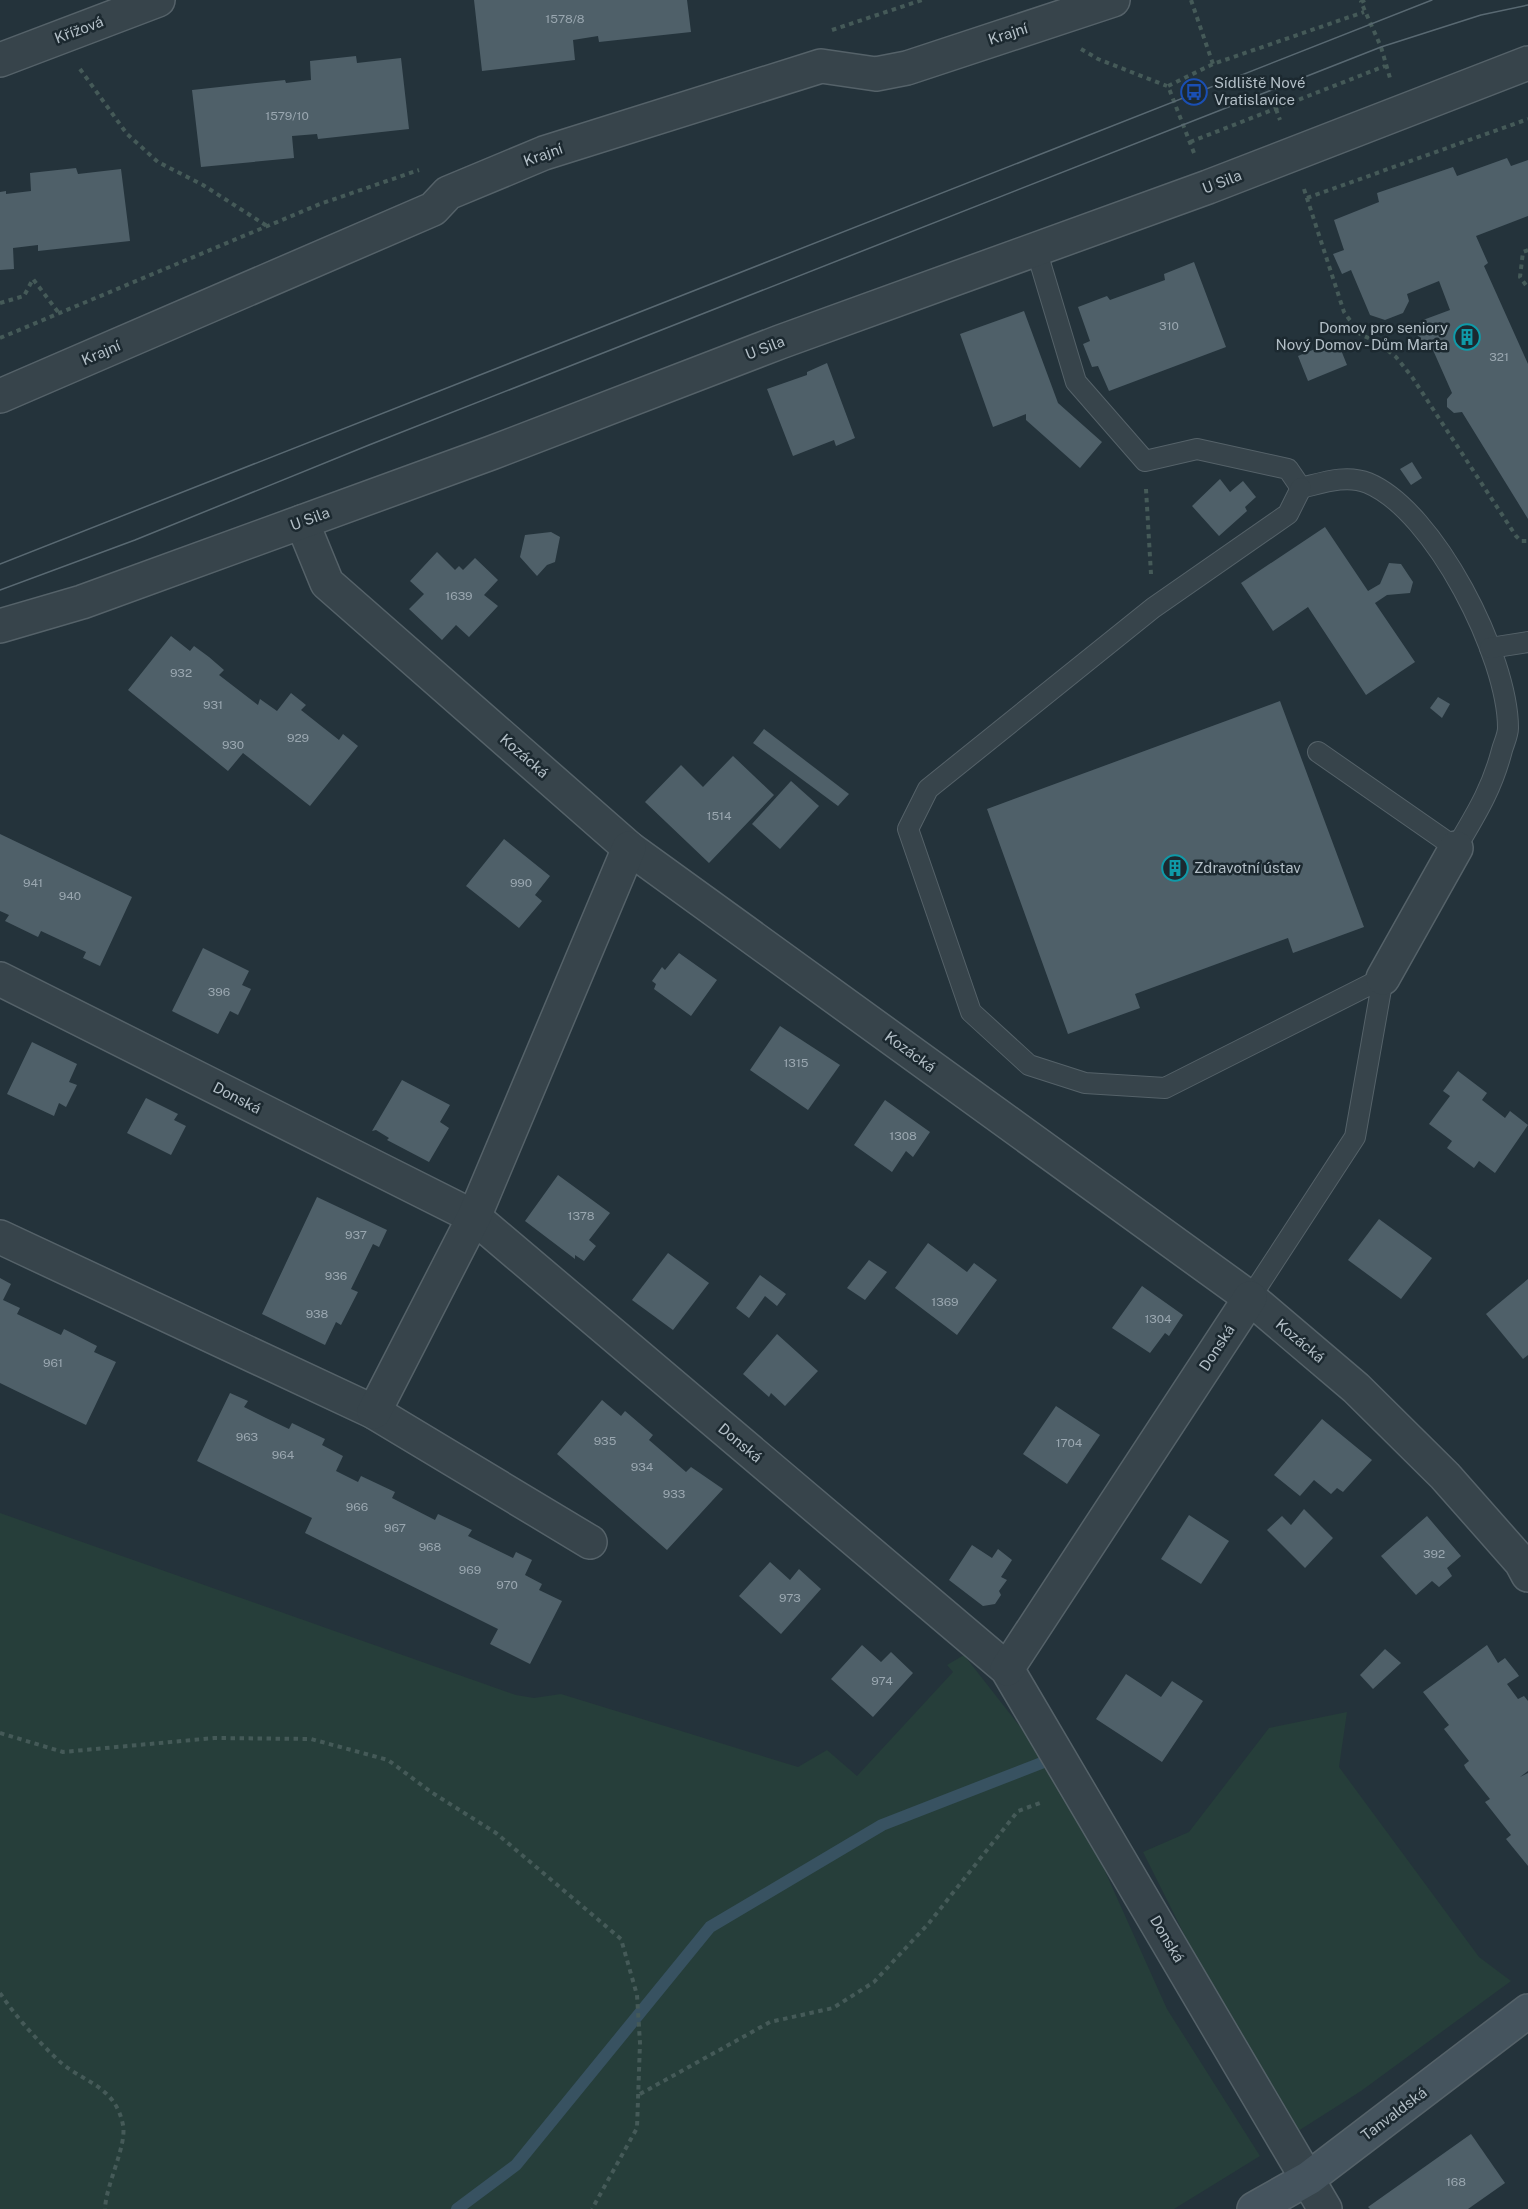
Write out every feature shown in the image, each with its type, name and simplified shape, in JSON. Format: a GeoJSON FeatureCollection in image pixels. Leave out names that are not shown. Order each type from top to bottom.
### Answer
{"type":"FeatureCollection","features":[{"type":"Feature","properties":{"kind":"main road","name":"Tanvaldská"},"geometry":{"type":"LineString","coordinates":[[1254,2209],[1309,2178],[1528,2011]]}},
{"type":"Feature","properties":{"kind":"street","name":"Křížová"},"geometry":{"type":"LineString","coordinates":[[0,60],[158,0]]}},
{"type":"Feature","properties":{"kind":"street","name":"Krajní"},"geometry":{"type":"LineString","coordinates":[[0,396],[433,209],[448,193],[544,153],[821,66],[876,74],[907,68],[1113,0]]}},
{"type":"Feature","properties":{"kind":"street","name":"U Sila"},"geometry":{"type":"LineString","coordinates":[[0,626],[82,602],[302,522],[1036,249],[1208,188],[1528,63]]}},
{"type":"Feature","properties":{"kind":"street","name":"Kozácká"},"geometry":{"type":"LineString","coordinates":[[302,522],[327,583],[629,848],[1250,1298],[1356,1388],[1445,1476],[1521,1562],[1528,1575]]}},
{"type":"Feature","properties":{"kind":"street"},"geometry":{"type":"LineString","coordinates":[[374,1413],[474,1217],[629,848]]}},
{"type":"Feature","properties":{"kind":"street"},"geometry":{"type":"LineString","coordinates":[[1383,978],[1456,848]]}},
{"type":"Feature","properties":{"kind":"street","name":"Donská"},"geometry":{"type":"LineString","coordinates":[[0,979],[474,1217],[1007,1669],[1309,2178],[1325,2209]]}},
{"type":"Feature","properties":{"kind":"street"},"geometry":{"type":"LineString","coordinates":[[0,1237],[374,1413],[590,1542]]}},
{"type":"Feature","properties":{"kind":"street","name":"Donská"},"geometry":{"type":"LineString","coordinates":[[1007,1669],[1250,1298]]}},
{"type":"Feature","properties":{"kind":"lane"},"geometry":{"type":"LineString","coordinates":[[1036,249],[1076,382],[1145,461],[1197,449],[1288,469],[1301,488]]}},
{"type":"Feature","properties":{"kind":"lane"},"geometry":{"type":"LineString","coordinates":[[1318,752],[1456,848],[1494,782],[1508,729],[1500,683],[1490,648],[1448,561],[1405,508],[1367,483],[1342,478],[1301,488],[1288,514],[1153,608],[928,789],[908,829],[971,1012],[1029,1065],[1085,1083],[1165,1088],[1383,978]]}},
{"type":"Feature","properties":{"kind":"lane"},"geometry":{"type":"LineString","coordinates":[[1490,648],[1528,642]]}},
{"type":"Feature","properties":{"kind":"lane"},"geometry":{"type":"LineString","coordinates":[[1250,1298],[1355,1137],[1383,978]]}},
{"type":"Feature","properties":{"kind":"path"},"geometry":{"type":"LineString","coordinates":[[1191,0],[1213,64]]}},
{"type":"Feature","properties":{"kind":"path"},"geometry":{"type":"LineString","coordinates":[[1365,0],[1361,2],[1364,12],[1381,47],[1385,66],[1403,112]]}},
{"type":"Feature","properties":{"kind":"path"},"geometry":{"type":"LineString","coordinates":[[1167,87],[1213,64],[1364,12]]}},
{"type":"Feature","properties":{"kind":"path"},"geometry":{"type":"LineString","coordinates":[[1039,24],[1098,59],[1167,87],[1208,188]]}},
{"type":"Feature","properties":{"kind":"path"},"geometry":{"type":"LineString","coordinates":[[64,35],[83,75],[127,134],[158,162],[203,185],[267,226]]}},
{"type":"Feature","properties":{"kind":"path"},"geometry":{"type":"LineString","coordinates":[[1190,142],[1385,66]]}},
{"type":"Feature","properties":{"kind":"path"},"geometry":{"type":"LineString","coordinates":[[1528,119],[1307,198],[1344,312],[1360,334],[1377,342],[1396,357],[1412,377],[1516,536],[1521,541],[1528,541]]}},
{"type":"Feature","properties":{"kind":"path"},"geometry":{"type":"LineString","coordinates":[[1528,250],[1524,252],[1520,277],[1528,288]]}},
{"type":"Feature","properties":{"kind":"path"},"geometry":{"type":"LineString","coordinates":[[0,303],[24,296],[33,279],[58,312],[0,338]]}},
{"type":"Feature","properties":{"kind":"path"},"geometry":{"type":"LineString","coordinates":[[1145,461],[1153,608]]}},
{"type":"Feature","properties":{"kind":"path"},"geometry":{"type":"LineString","coordinates":[[0,1733],[63,1752],[214,1738],[311,1739],[388,1760],[431,1792],[496,1833],[621,1939],[637,1995],[640,2043],[637,2128],[592,2209]]}},
{"type":"Feature","properties":{"kind":"path"},"geometry":{"type":"LineString","coordinates":[[639,2095],[770,2022],[833,2008],[874,1982],[929,1923],[1018,1811],[1077,1789]]}},
{"type":"Feature","properties":{"kind":"path"},"geometry":{"type":"LineString","coordinates":[[0,1993],[12,2012],[59,2061],[92,2080],[107,2094],[118,2112],[123,2126],[119,2154],[106,2190],[105,2209]]}},
{"type":"Feature","properties":{"kind":"green space"},"geometry":{"type":"Polygon","coordinates":[[[0,1513],[516,1695],[534,1698],[561,1694],[798,1767],[827,1750],[857,1776],[953,1672],[947,1665],[964,1655],[1029,1738],[1091,1840],[1167,2009],[1260,2156],[1174,2209],[0,2209],[0,1513]]]}},
{"type":"Feature","properties":{"kind":"green space"},"geometry":{"type":"Polygon","coordinates":[[[1347,1712],[1339,1767],[1479,1957],[1511,1981],[1361,2091],[1295,2133],[1202,1970],[1143,1852],[1189,1832],[1269,1728],[1347,1712]]]}},
{"type":"Feature","properties":{"kind":"building"},"geometry":{"type":"Polygon","coordinates":[[[474,0],[687,0],[691,32],[599,42],[598,36],[573,40],[575,60],[482,71],[474,0]]]}},
{"type":"Feature","properties":{"kind":"building"},"geometry":{"type":"Polygon","coordinates":[[[356,56],[357,63],[401,58],[409,129],[318,139],[317,134],[292,136],[294,158],[201,167],[192,90],[285,80],[286,83],[311,80],[310,61],[356,56]]]}},
{"type":"Feature","properties":{"kind":"building","name":"Domov pro seniory Nový Domov - Dům Marta"},"geometry":{"type":"Polygon","coordinates":[[[1507,158],[1511,166],[1528,160],[1528,216],[1476,236],[1488,263],[1484,266],[1528,364],[1528,519],[1462,412],[1454,413],[1447,407],[1447,399],[1452,393],[1429,341],[1421,340],[1416,333],[1417,325],[1423,320],[1450,310],[1439,281],[1407,294],[1409,301],[1403,313],[1385,320],[1370,315],[1351,270],[1342,274],[1333,254],[1344,250],[1334,220],[1379,202],[1377,193],[1453,167],[1457,176],[1507,158]]]}},
{"type":"Feature","properties":{"kind":"building"},"geometry":{"type":"Polygon","coordinates":[[[76,168],[78,174],[121,169],[130,241],[38,251],[38,245],[13,248],[14,269],[0,270],[0,192],[6,191],[6,194],[31,191],[30,173],[76,168]]]}},
{"type":"Feature","properties":{"kind":"building"},"geometry":{"type":"Polygon","coordinates":[[[1194,262],[1226,347],[1109,391],[1098,366],[1092,367],[1083,344],[1090,341],[1078,307],[1107,296],[1110,300],[1165,280],[1164,274],[1194,262]]]}},
{"type":"Feature","properties":{"kind":"building"},"geometry":{"type":"Polygon","coordinates":[[[1024,311],[1058,403],[1102,442],[1080,468],[1026,420],[1026,414],[993,427],[960,334],[1024,311]]]}},
{"type":"Feature","properties":{"kind":"building"},"geometry":{"type":"Polygon","coordinates":[[[1337,340],[1347,365],[1308,381],[1298,356],[1337,340]]]}},
{"type":"Feature","properties":{"kind":"building"},"geometry":{"type":"Polygon","coordinates":[[[827,363],[855,438],[836,446],[834,440],[793,456],[767,389],[807,375],[807,372],[827,363]]]}},
{"type":"Feature","properties":{"kind":"building"},"geometry":{"type":"Polygon","coordinates":[[[1412,462],[1422,478],[1411,485],[1400,469],[1412,462]]]}},
{"type":"Feature","properties":{"kind":"building"},"geometry":{"type":"Polygon","coordinates":[[[1220,479],[1230,492],[1243,481],[1256,497],[1245,507],[1247,511],[1219,536],[1192,506],[1220,479]]]}},
{"type":"Feature","properties":{"kind":"building"},"geometry":{"type":"Polygon","coordinates":[[[1325,527],[1368,591],[1380,584],[1389,563],[1401,564],[1413,582],[1410,593],[1387,595],[1375,603],[1415,662],[1366,695],[1308,607],[1273,631],[1241,583],[1325,527]]]}},
{"type":"Feature","properties":{"kind":"building"},"geometry":{"type":"Polygon","coordinates":[[[551,532],[560,537],[555,562],[547,565],[537,576],[520,557],[525,535],[551,532]]]}},
{"type":"Feature","properties":{"kind":"building"},"geometry":{"type":"Polygon","coordinates":[[[437,552],[455,570],[459,566],[463,570],[475,558],[498,580],[484,595],[498,606],[469,637],[456,625],[442,640],[409,609],[424,594],[410,581],[437,552]]]}},
{"type":"Feature","properties":{"kind":"building"},"geometry":{"type":"Polygon","coordinates":[[[171,636],[190,651],[194,646],[209,657],[224,670],[219,675],[258,705],[260,699],[277,711],[291,693],[306,705],[301,710],[339,740],[343,734],[358,746],[310,806],[243,753],[228,771],[128,690],[171,636]]]}},
{"type":"Feature","properties":{"kind":"building"},"geometry":{"type":"Polygon","coordinates":[[[1438,697],[1450,704],[1442,718],[1430,708],[1438,697]]]}},
{"type":"Feature","properties":{"kind":"building","name":"Zdravotní ústav"},"geometry":{"type":"Polygon","coordinates":[[[1280,701],[1364,927],[1293,953],[1288,938],[1135,994],[1140,1008],[1068,1034],[987,809],[1280,701]]]}},
{"type":"Feature","properties":{"kind":"building"},"geometry":{"type":"Polygon","coordinates":[[[764,729],[849,794],[838,806],[753,743],[764,729]]]}},
{"type":"Feature","properties":{"kind":"building"},"geometry":{"type":"Polygon","coordinates":[[[733,756],[774,795],[709,863],[645,802],[681,765],[703,787],[733,756]]]}},
{"type":"Feature","properties":{"kind":"building"},"geometry":{"type":"Polygon","coordinates":[[[791,781],[819,806],[780,849],[752,824],[791,781]]]}},
{"type":"Feature","properties":{"kind":"building"},"geometry":{"type":"Polygon","coordinates":[[[0,834],[132,897],[100,966],[83,958],[86,952],[41,931],[38,937],[5,921],[9,915],[0,911],[0,834]]]}},
{"type":"Feature","properties":{"kind":"building"},"geometry":{"type":"Polygon","coordinates":[[[504,839],[550,876],[535,895],[542,901],[519,928],[466,886],[504,839]]]}},
{"type":"Feature","properties":{"kind":"building"},"geometry":{"type":"Polygon","coordinates":[[[203,948],[249,971],[242,985],[251,989],[238,1015],[230,1011],[218,1034],[172,1011],[203,948]]]}},
{"type":"Feature","properties":{"kind":"building"},"geometry":{"type":"Polygon","coordinates":[[[679,953],[717,980],[691,1016],[654,989],[656,984],[652,981],[662,967],[665,970],[679,953]]]}},
{"type":"Feature","properties":{"kind":"building"},"geometry":{"type":"Polygon","coordinates":[[[780,1026],[840,1065],[808,1110],[750,1070],[780,1026]]]}},
{"type":"Feature","properties":{"kind":"building"},"geometry":{"type":"Polygon","coordinates":[[[32,1042],[77,1064],[69,1082],[77,1085],[66,1107],[59,1103],[54,1116],[7,1094],[32,1042]]]}},
{"type":"Feature","properties":{"kind":"building"},"geometry":{"type":"Polygon","coordinates":[[[1458,1071],[1487,1093],[1482,1100],[1505,1118],[1510,1111],[1528,1125],[1495,1173],[1479,1161],[1474,1168],[1447,1148],[1452,1141],[1429,1124],[1450,1096],[1443,1091],[1458,1071]]]}},
{"type":"Feature","properties":{"kind":"building"},"geometry":{"type":"Polygon","coordinates":[[[402,1080],[450,1105],[440,1122],[449,1128],[429,1162],[387,1140],[389,1138],[376,1130],[372,1131],[402,1080]]]}},
{"type":"Feature","properties":{"kind":"building"},"geometry":{"type":"Polygon","coordinates":[[[146,1098],[178,1114],[174,1120],[186,1126],[171,1155],[127,1133],[146,1098]]]}},
{"type":"Feature","properties":{"kind":"building"},"geometry":{"type":"Polygon","coordinates":[[[885,1100],[930,1132],[913,1157],[906,1151],[892,1172],[854,1145],[885,1100]]]}},
{"type":"Feature","properties":{"kind":"building"},"geometry":{"type":"Polygon","coordinates":[[[558,1175],[610,1213],[589,1240],[596,1246],[584,1261],[575,1255],[575,1259],[525,1221],[558,1175]]]}},
{"type":"Feature","properties":{"kind":"building"},"geometry":{"type":"Polygon","coordinates":[[[317,1197],[387,1230],[379,1247],[373,1244],[351,1289],[358,1292],[341,1325],[336,1322],[325,1345],[262,1314],[317,1197]]]}},
{"type":"Feature","properties":{"kind":"building"},"geometry":{"type":"Polygon","coordinates":[[[1379,1219],[1432,1258],[1401,1299],[1348,1260],[1379,1219]]]}},
{"type":"Feature","properties":{"kind":"building"},"geometry":{"type":"Polygon","coordinates":[[[928,1243],[967,1272],[974,1263],[997,1280],[957,1335],[895,1288],[928,1243]]]}},
{"type":"Feature","properties":{"kind":"building"},"geometry":{"type":"Polygon","coordinates":[[[668,1253],[709,1283],[673,1330],[632,1300],[668,1253]]]}},
{"type":"Feature","properties":{"kind":"building"},"geometry":{"type":"Polygon","coordinates":[[[869,1260],[887,1272],[865,1300],[847,1288],[869,1260]]]}},
{"type":"Feature","properties":{"kind":"building"},"geometry":{"type":"Polygon","coordinates":[[[760,1275],[786,1294],[777,1306],[765,1296],[749,1318],[736,1308],[760,1275]]]}},
{"type":"Feature","properties":{"kind":"building"},"geometry":{"type":"Polygon","coordinates":[[[0,1278],[11,1284],[3,1300],[20,1308],[17,1314],[61,1335],[64,1329],[97,1346],[94,1352],[116,1362],[86,1425],[0,1383],[0,1278]]]}},
{"type":"Feature","properties":{"kind":"building"},"geometry":{"type":"Polygon","coordinates":[[[1528,1279],[1528,1355],[1523,1359],[1486,1314],[1528,1279]]]}},
{"type":"Feature","properties":{"kind":"building"},"geometry":{"type":"Polygon","coordinates":[[[1142,1286],[1183,1315],[1169,1336],[1165,1333],[1150,1353],[1112,1328],[1142,1286]]]}},
{"type":"Feature","properties":{"kind":"building"},"geometry":{"type":"Polygon","coordinates":[[[777,1334],[818,1371],[785,1406],[771,1393],[769,1397],[743,1374],[777,1334]]]}},
{"type":"Feature","properties":{"kind":"building"},"geometry":{"type":"Polygon","coordinates":[[[230,1393],[248,1401],[244,1407],[266,1418],[289,1429],[292,1423],[325,1439],[322,1445],[343,1456],[336,1471],[358,1482],[361,1476],[395,1492],[392,1498],[435,1520],[438,1514],[472,1530],[468,1536],[513,1558],[516,1552],[532,1560],[525,1575],[542,1584],[539,1590],[562,1601],[530,1664],[490,1644],[498,1629],[305,1533],[312,1518],[197,1461],[230,1393]]]}},
{"type":"Feature","properties":{"kind":"building"},"geometry":{"type":"Polygon","coordinates":[[[602,1400],[621,1416],[625,1411],[653,1435],[649,1440],[686,1472],[691,1467],[723,1489],[667,1550],[557,1454],[602,1400]]]}},
{"type":"Feature","properties":{"kind":"building"},"geometry":{"type":"Polygon","coordinates":[[[1056,1406],[1100,1435],[1067,1484],[1023,1454],[1056,1406]]]}},
{"type":"Feature","properties":{"kind":"building"},"geometry":{"type":"Polygon","coordinates":[[[1322,1419],[1372,1460],[1343,1492],[1337,1488],[1331,1494],[1314,1480],[1300,1496],[1274,1475],[1322,1419]]]}},
{"type":"Feature","properties":{"kind":"building"},"geometry":{"type":"Polygon","coordinates":[[[1304,1509],[1333,1538],[1305,1568],[1267,1530],[1282,1516],[1291,1525],[1304,1509]]]}},
{"type":"Feature","properties":{"kind":"building"},"geometry":{"type":"Polygon","coordinates":[[[1189,1515],[1229,1541],[1201,1584],[1161,1559],[1189,1515]]]}},
{"type":"Feature","properties":{"kind":"building"},"geometry":{"type":"Polygon","coordinates":[[[1427,1516],[1461,1556],[1447,1568],[1452,1576],[1439,1587],[1432,1581],[1416,1595],[1381,1556],[1427,1516]]]}},
{"type":"Feature","properties":{"kind":"building"},"geometry":{"type":"Polygon","coordinates":[[[972,1545],[992,1558],[998,1549],[1012,1560],[1001,1577],[1007,1580],[999,1591],[1001,1595],[995,1604],[983,1606],[949,1580],[972,1545]]]}},
{"type":"Feature","properties":{"kind":"building"},"geometry":{"type":"Polygon","coordinates":[[[770,1562],[790,1580],[799,1569],[821,1589],[781,1634],[739,1596],[770,1562]]]}},
{"type":"Feature","properties":{"kind":"building"},"geometry":{"type":"Polygon","coordinates":[[[862,1645],[881,1662],[891,1652],[913,1673],[873,1717],[831,1679],[862,1645]]]}},
{"type":"Feature","properties":{"kind":"building"},"geometry":{"type":"Polygon","coordinates":[[[1487,1645],[1498,1663],[1505,1658],[1517,1673],[1519,1676],[1507,1684],[1518,1699],[1524,1696],[1528,1701],[1528,1771],[1520,1777],[1528,1773],[1528,1866],[1506,1839],[1511,1835],[1485,1802],[1490,1799],[1466,1769],[1464,1765],[1469,1761],[1444,1729],[1449,1725],[1423,1692],[1487,1645]]]}},
{"type":"Feature","properties":{"kind":"building"},"geometry":{"type":"Polygon","coordinates":[[[1385,1649],[1401,1663],[1373,1689],[1360,1675],[1385,1649]]]}},
{"type":"Feature","properties":{"kind":"building"},"geometry":{"type":"Polygon","coordinates":[[[1126,1674],[1161,1697],[1172,1681],[1203,1701],[1162,1762],[1096,1719],[1126,1674]]]}},
{"type":"Feature","properties":{"kind":"building"},"geometry":{"type":"Polygon","coordinates":[[[1471,2134],[1505,2183],[1468,2209],[1370,2209],[1368,2207],[1471,2134]]]}},
{"type":"Feature","properties":{"kind":"waterway"},"geometry":{"type":"LineString","coordinates":[[457,2209],[516,2165],[710,1927],[882,1825],[1044,1762]]}},
{"type":"Feature","properties":{"kind":"tram line"},"geometry":{"type":"LineString","coordinates":[[0,564],[1432,0]]}},
{"type":"Feature","properties":{"kind":"tram line"},"geometry":{"type":"LineString","coordinates":[[0,590],[135,540],[369,445],[1381,47],[1481,15],[1528,5]]}},
{"type":"Feature","properties":{"kind":"place","name":"Sídliště Nové Vratislavice"},"geometry":{"type":"Point","coordinates":[1194,92]}},
{"type":"Feature","properties":{"kind":"place","name":"Domov pro seniory Nový Domov - Dům Marta"},"geometry":{"type":"Point","coordinates":[1467,337]}},
{"type":"Feature","properties":{"kind":"place","name":"Zdravotní ústav"},"geometry":{"type":"Point","coordinates":[1175,868]}}]}
